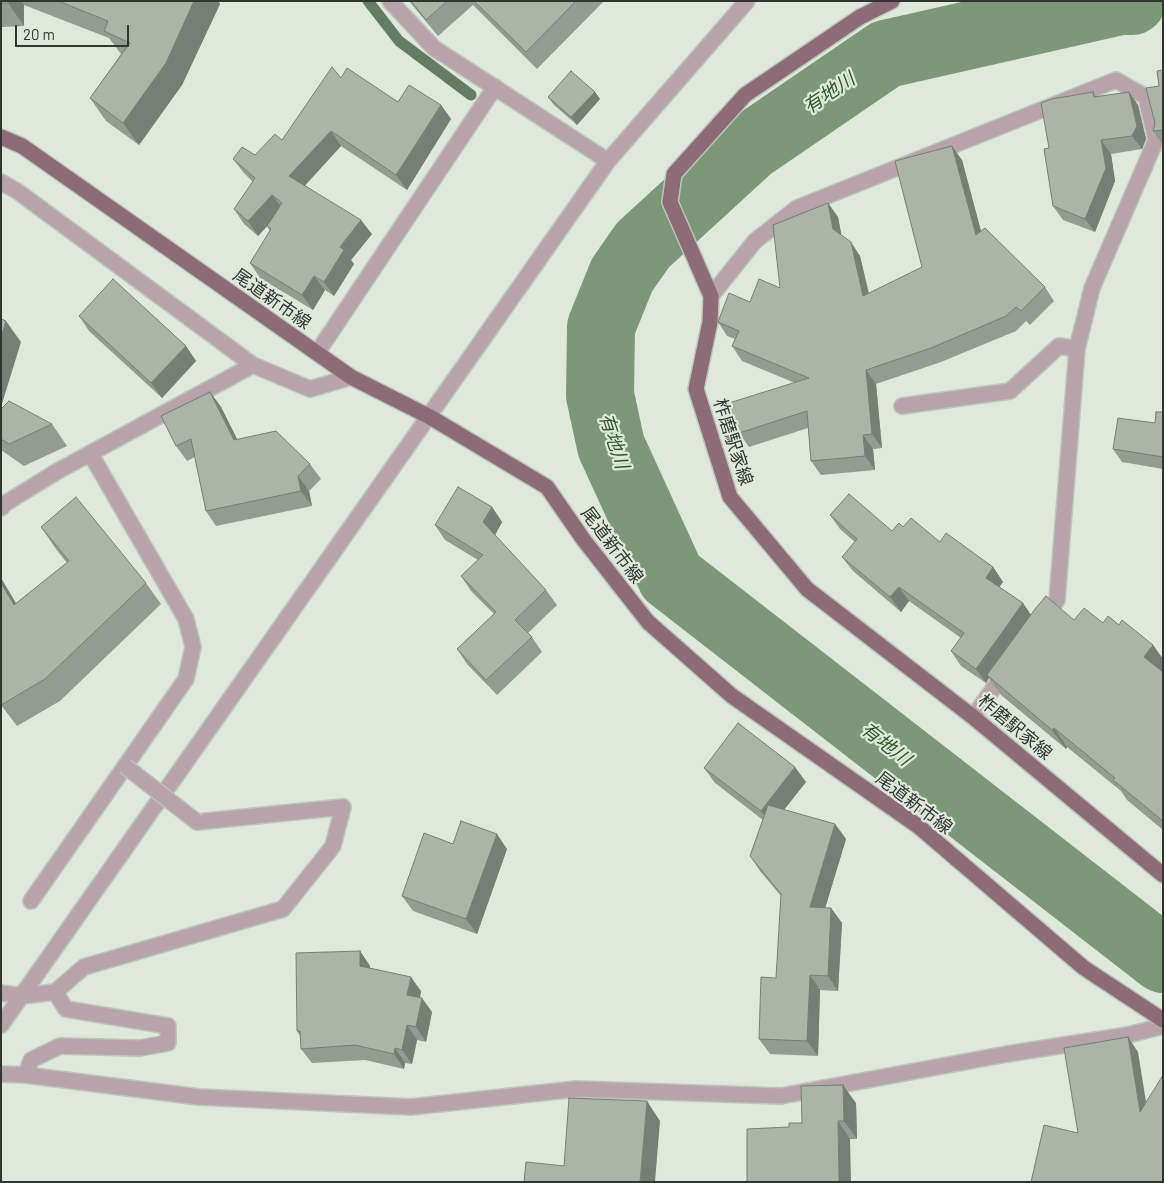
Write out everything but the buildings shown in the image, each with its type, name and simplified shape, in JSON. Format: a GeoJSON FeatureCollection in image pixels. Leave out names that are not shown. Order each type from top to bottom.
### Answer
{"type":"FeatureCollection","features":[{"type":"Feature","properties":{"kind":"main road","name":"柞磨駅家線"},"geometry":{"type":"LineString","coordinates":[[892,1],[860,16],[745,95],[674,174],[670,202],[711,296],[710,322],[696,389],[730,497],[807,589],[974,717],[1163,875]]}},
{"type":"Feature","properties":{"kind":"main road","name":"尾道新市線"},"geometry":{"type":"LineString","coordinates":[[1,137],[30,152],[351,377],[430,416],[547,487],[583,539],[648,622],[732,696],[918,826],[1084,968],[1163,1020]]}},
{"type":"Feature","properties":{"kind":"street"},"geometry":{"type":"LineString","coordinates":[[390,1],[434,48],[608,161]]}},
{"type":"Feature","properties":{"kind":"street"},"geometry":{"type":"LineString","coordinates":[[1,1025],[608,161],[747,1]]}},
{"type":"Feature","properties":{"kind":"street"},"geometry":{"type":"LineString","coordinates":[[711,296],[755,241],[797,208],[1116,80],[1146,97],[1156,140],[1092,288],[1077,349],[1057,600],[1035,631]]}},
{"type":"Feature","properties":{"kind":"street"},"geometry":{"type":"LineString","coordinates":[[316,353],[495,87]]}},
{"type":"Feature","properties":{"kind":"street"},"geometry":{"type":"LineString","coordinates":[[1,182],[253,365],[310,389],[351,377]]}},
{"type":"Feature","properties":{"kind":"street"},"geometry":{"type":"LineString","coordinates":[[902,406],[1010,391],[1059,346],[1077,349]]}},
{"type":"Feature","properties":{"kind":"street"},"geometry":{"type":"LineString","coordinates":[[1,508],[56,472],[253,365]]}},
{"type":"Feature","properties":{"kind":"street"},"geometry":{"type":"LineString","coordinates":[[31,901],[186,680],[193,647],[186,619],[90,453]]}},
{"type":"Feature","properties":{"kind":"street"},"geometry":{"type":"LineString","coordinates":[[974,717],[1012,662]]}},
{"type":"Feature","properties":{"kind":"street"},"geometry":{"type":"LineString","coordinates":[[1,993],[22,996],[55,992],[84,967],[283,909],[333,846],[343,807],[197,822],[125,766]]}},
{"type":"Feature","properties":{"kind":"street"},"geometry":{"type":"LineString","coordinates":[[26,1075],[31,1060],[60,1046],[140,1048],[168,1043],[168,1026],[66,1009],[55,992]]}},
{"type":"Feature","properties":{"kind":"street"},"geometry":{"type":"LineString","coordinates":[[1,1074],[26,1075],[199,1097],[410,1106],[576,1090],[781,1096],[1007,1054],[1128,1035],[1163,1026]]}},
{"type":"Feature","properties":{"kind":"waterway"},"geometry":{"type":"LineString","coordinates":[[368,1],[399,41],[471,95]]}},
{"type":"Feature","properties":{"kind":"waterway","name":"有地川"},"geometry":{"type":"LineString","coordinates":[[1132,1],[1120,1],[886,54],[750,147],[643,245],[622,275],[601,327],[600,395],[611,446],[671,577],[1163,959]]}}]}
